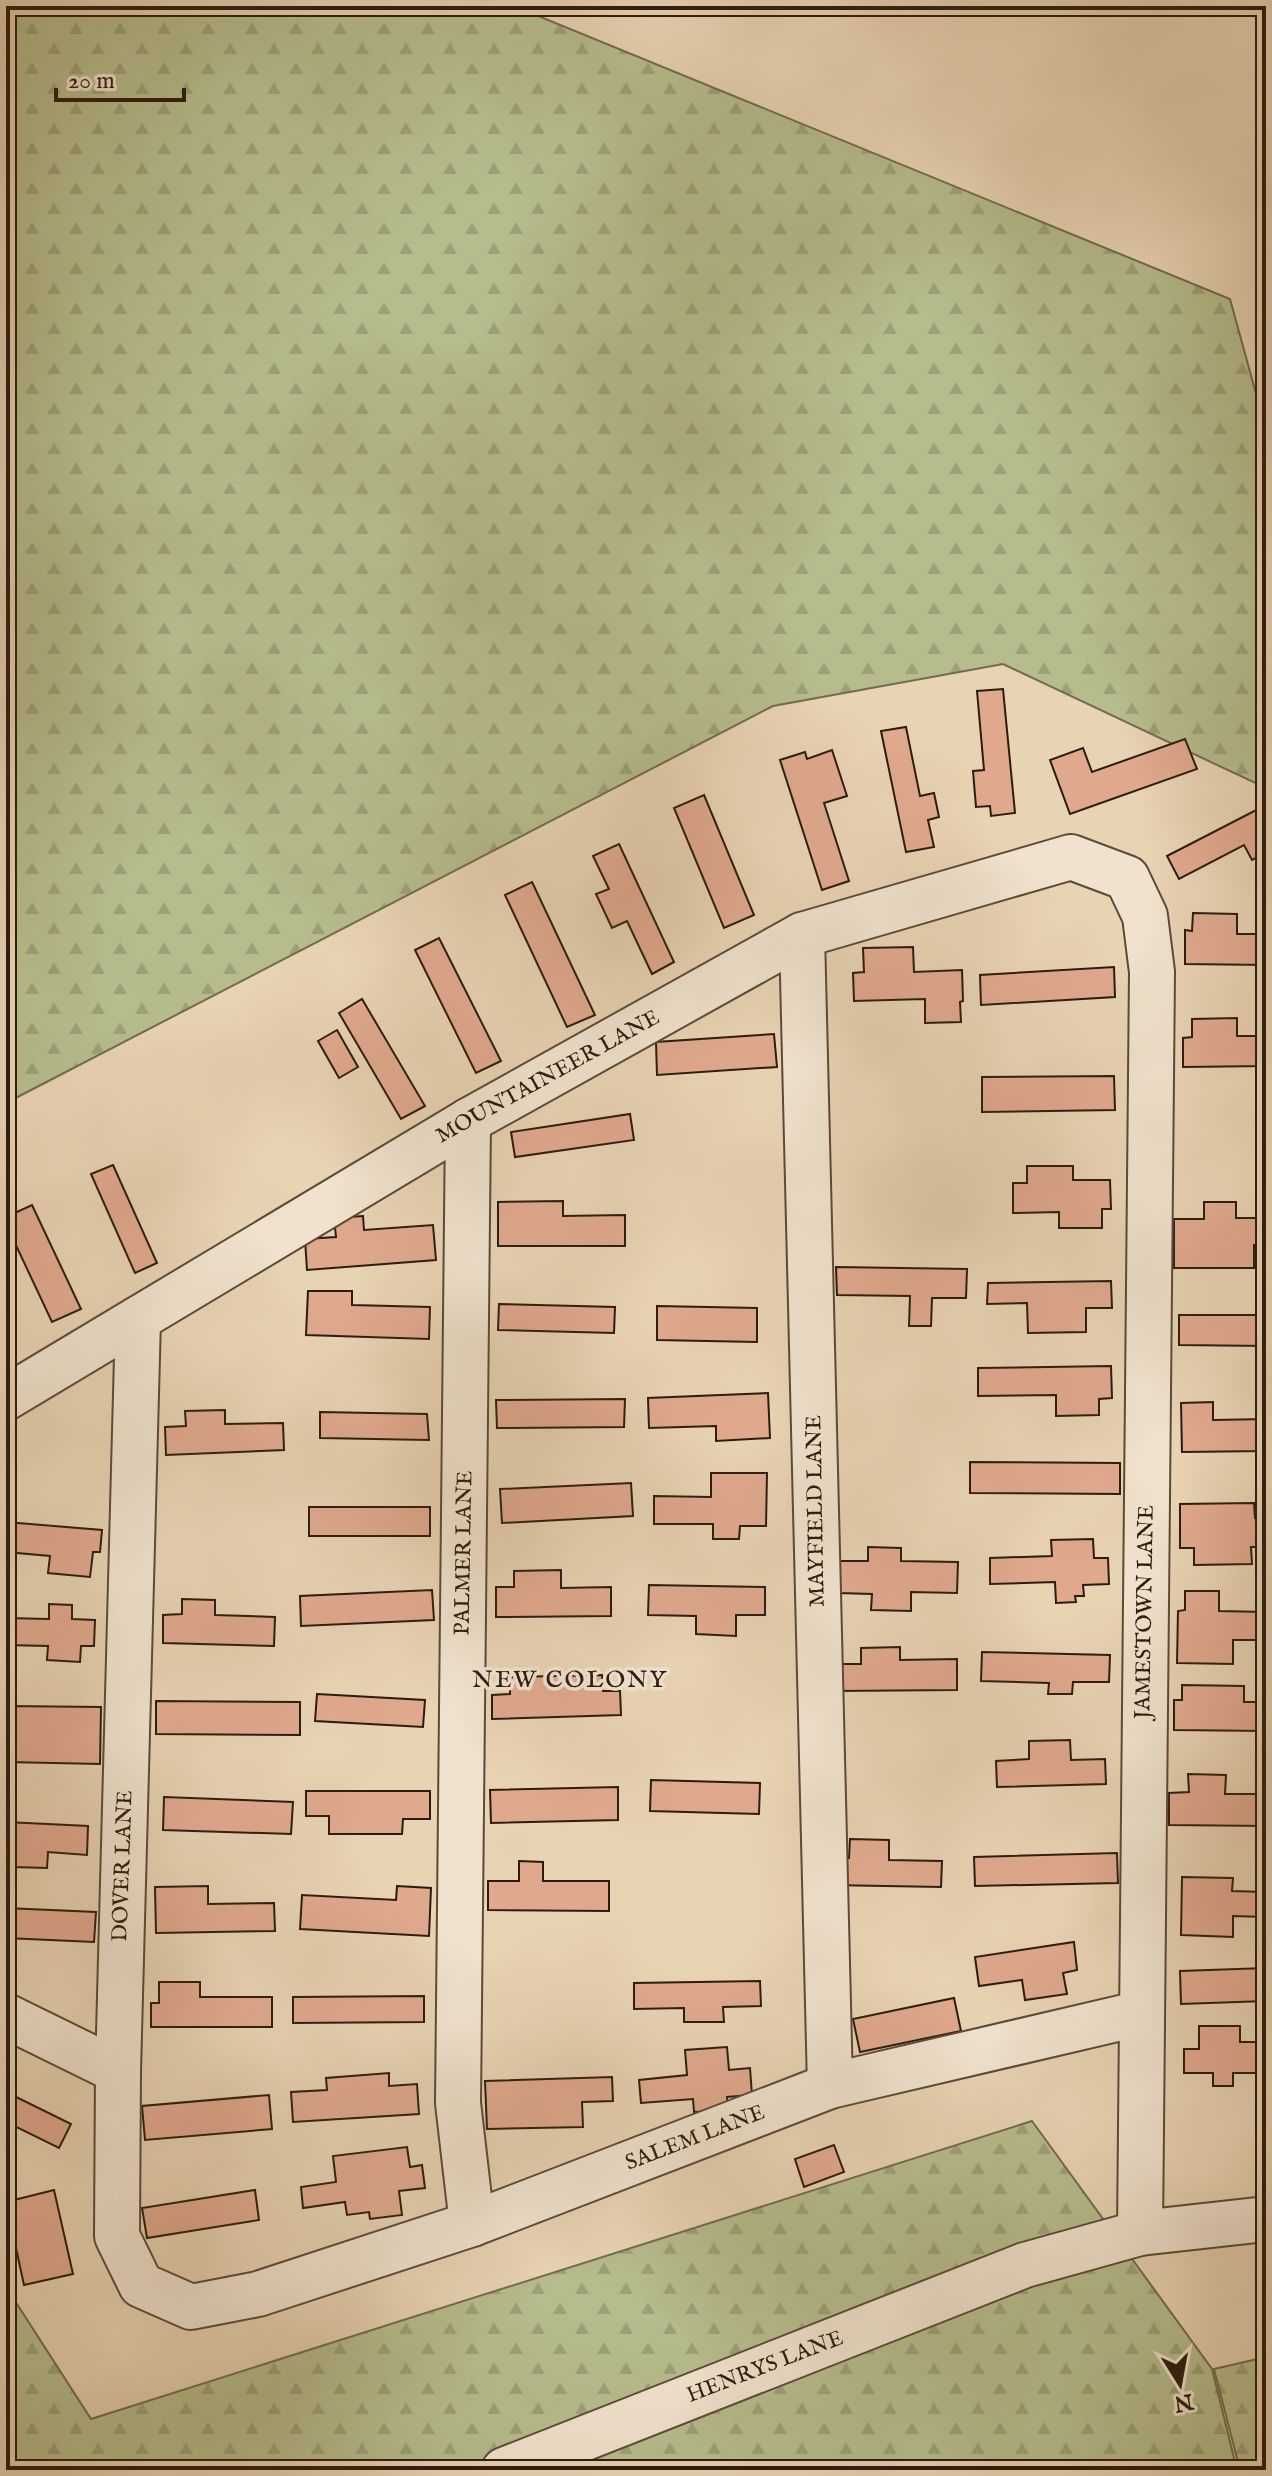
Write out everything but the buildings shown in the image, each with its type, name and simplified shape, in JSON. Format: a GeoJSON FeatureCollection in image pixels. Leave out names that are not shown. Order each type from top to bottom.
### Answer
{"type":"FeatureCollection","features":[{"type":"Feature","properties":{"kind":"street","name":"MOUNTAINEER LANE"},"geometry":{"type":"LineString","coordinates":[[6,1398],[468,1121],[802,935],[1071,857],[1127,878]]}},
{"type":"Feature","properties":{"kind":"street","name":"JAMESTOWN LANE"},"geometry":{"type":"LineString","coordinates":[[1127,878],[1145,916],[1152,972],[1140,2233]]}},
{"type":"Feature","properties":{"kind":"street","name":"MAYFIELD LANE"},"geometry":{"type":"LineString","coordinates":[[802,935],[830,2086]]}},
{"type":"Feature","properties":{"kind":"street","name":"PALMER LANE"},"geometry":{"type":"LineString","coordinates":[[468,1121],[458,2103],[472,2224]]}},
{"type":"Feature","properties":{"kind":"street","name":"DOVER LANE"},"geometry":{"type":"LineString","coordinates":[[138,1319],[118,2071],[117,2236],[141,2285],[191,2307],[258,2294]]}},
{"type":"Feature","properties":{"kind":"street","name":"SALEM LANE"},"geometry":{"type":"LineString","coordinates":[[258,2294],[472,2224],[830,2086],[1142,2013]]}},
{"type":"Feature","properties":{"kind":"street"},"geometry":{"type":"LineString","coordinates":[[6,2016],[118,2071]]}},
{"type":"Feature","properties":{"kind":"street"},"geometry":{"type":"LineString","coordinates":[[1140,2233],[1266,2219]]}},
{"type":"Feature","properties":{"kind":"street","name":"HENRYS LANE"},"geometry":{"type":"LineString","coordinates":[[504,2470],[1025,2265],[1140,2233]]}},
{"type":"Feature","properties":{"kind":"green space"},"geometry":{"type":"Polygon","coordinates":[[[6,6],[514,6],[1230,299],[1266,430],[1266,788],[1003,664],[773,706],[6,1103],[6,6]]]}},
{"type":"Feature","properties":{"kind":"green space"},"geometry":{"type":"Polygon","coordinates":[[[1032,2121],[1212,2369],[1237,2470],[6,2470],[6,2287],[91,2419],[1032,2121]]]}},
{"type":"Feature","properties":{"kind":"green space"},"geometry":{"type":"Polygon","coordinates":[[[1266,2357],[1266,2470],[1240,2470],[1214,2369],[1266,2357]]]}},
{"type":"Feature","properties":{"kind":"district","name":"NEW COLONY"},"geometry":{"type":"Point","coordinates":[570,1680]}}]}
